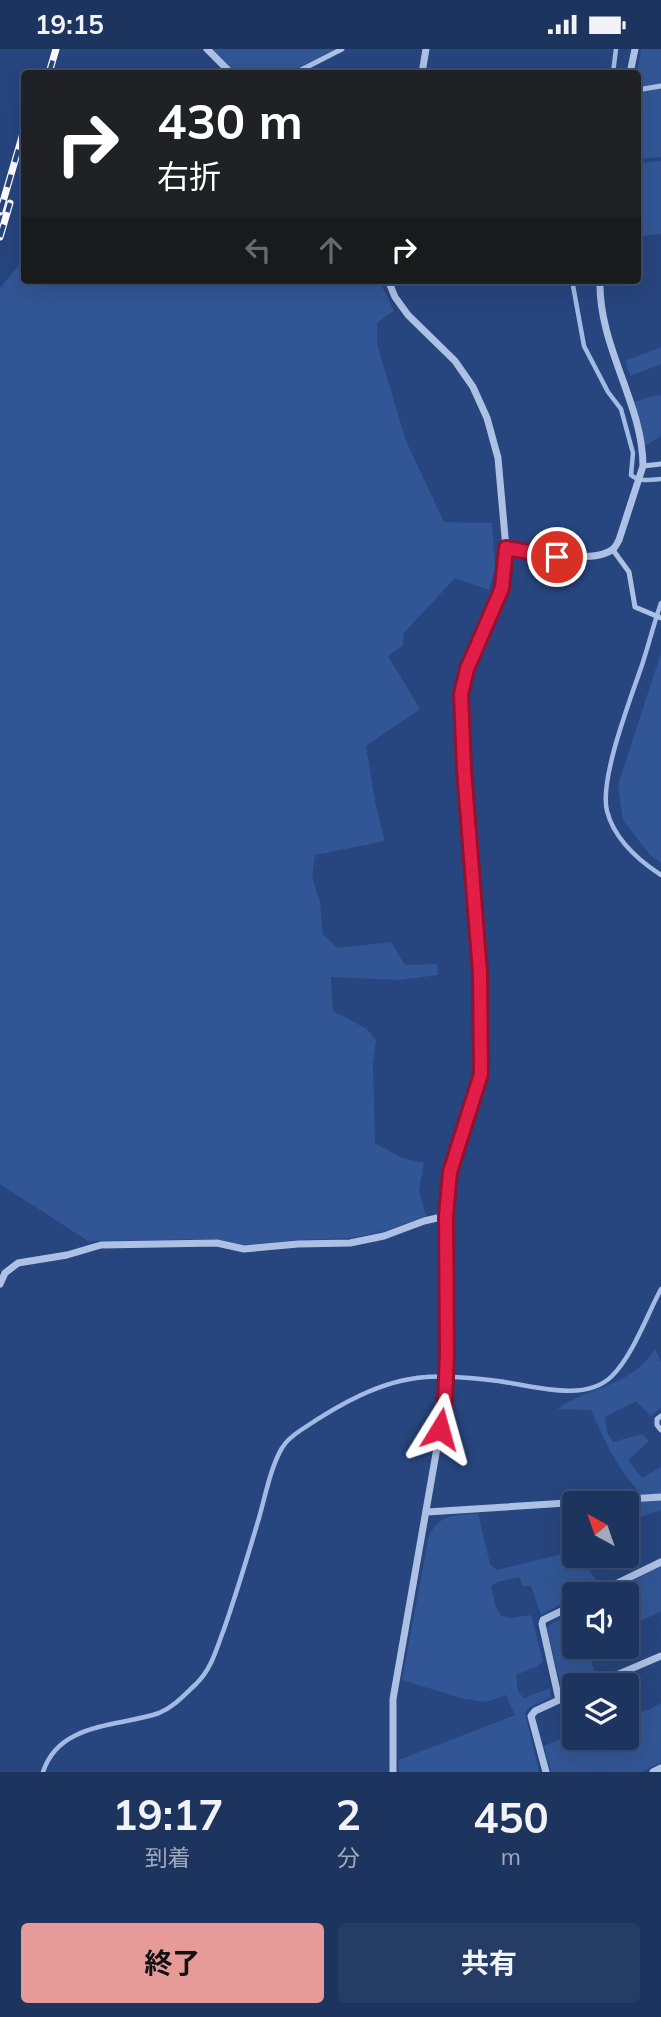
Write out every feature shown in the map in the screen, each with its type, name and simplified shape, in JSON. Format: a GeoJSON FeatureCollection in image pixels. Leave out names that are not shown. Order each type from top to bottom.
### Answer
{"type":"FeatureCollection","features":[{"type":"Feature","properties":{"kind":"street"},"geometry":{"type":"LineString","coordinates":[[207,49],[228,70]]}},
{"type":"Feature","properties":{"kind":"street"},"geometry":{"type":"LineString","coordinates":[[422,70],[426,49]]}},
{"type":"Feature","properties":{"kind":"street"},"geometry":{"type":"LineString","coordinates":[[631,70],[635,49]]}},
{"type":"Feature","properties":{"kind":"street"},"geometry":{"type":"LineString","coordinates":[[390,284],[408,316],[456,361],[473,387],[487,418],[498,458],[506,548],[502,588],[467,669],[461,694],[464,769],[480,973],[481,1074],[450,1172],[446,1216],[445,1394],[393,1699],[393,1772]]}},
{"type":"Feature","properties":{"kind":"street"},"geometry":{"type":"LineString","coordinates":[[506,548],[557,557],[597,555],[613,549],[620,540],[643,466],[639,437],[602,317],[600,284]]}},
{"type":"Feature","properties":{"kind":"street"},"geometry":{"type":"LineString","coordinates":[[0,1284],[5,1273],[18,1263],[67,1255],[101,1245],[217,1243],[244,1249],[350,1243],[384,1236],[446,1216]]}},
{"type":"Feature","properties":{"kind":"street"},"geometry":{"type":"LineString","coordinates":[[427,1511],[661,1497]]}},
{"type":"Feature","properties":{"kind":"street"},"geometry":{"type":"LineString","coordinates":[[620,1582],[661,1562]]}},
{"type":"Feature","properties":{"kind":"street"},"geometry":{"type":"LineString","coordinates":[[559,1700],[542,1624],[543,1620],[562,1611]]}},
{"type":"Feature","properties":{"kind":"street"},"geometry":{"type":"LineString","coordinates":[[621,1673],[661,1656]]}},
{"type":"Feature","properties":{"kind":"street"},"geometry":{"type":"LineString","coordinates":[[546,1772],[531,1716],[535,1711],[562,1699]]}},
{"type":"Feature","properties":{"kind":"street"},"geometry":{"type":"LineString","coordinates":[[653,1772],[661,1768]]}},
{"type":"Feature","properties":{"kind":"lane"},"geometry":{"type":"LineString","coordinates":[[301,70],[342,49]]}},
{"type":"Feature","properties":{"kind":"lane"},"geometry":{"type":"LineString","coordinates":[[641,89],[661,86]]}},
{"type":"Feature","properties":{"kind":"lane"},"geometry":{"type":"LineString","coordinates":[[643,466],[661,464]]}},
{"type":"Feature","properties":{"kind":"lane"},"geometry":{"type":"LineString","coordinates":[[613,549],[629,572],[635,607],[661,618]]}},
{"type":"Feature","properties":{"kind":"lane"},"geometry":{"type":"LineString","coordinates":[[661,1416],[657,1419],[657,1426],[661,1430]]}},
{"type":"Feature","properties":{"kind":"shaded area"},"geometry":{"type":"Polygon","coordinates":[[[212,49],[336,49],[294,70],[233,70],[212,49]]]}},
{"type":"Feature","properties":{"kind":"shaded area"},"geometry":{"type":"Polygon","coordinates":[[[641,49],[661,49],[661,157],[641,159],[641,70],[638,70],[641,49]]]}},
{"type":"Feature","properties":{"kind":"shaded area"},"geometry":{"type":"Polygon","coordinates":[[[661,161],[661,234],[642,236],[641,241],[641,163],[661,161]]]}},
{"type":"Feature","properties":{"kind":"shaded area"},"geometry":{"type":"Polygon","coordinates":[[[21,263],[21,284],[381,284],[394,311],[377,323],[377,344],[406,441],[444,522],[492,523],[495,568],[489,590],[455,578],[404,633],[403,645],[388,656],[420,709],[366,746],[385,841],[315,855],[312,877],[320,902],[323,935],[338,948],[391,942],[405,965],[437,964],[438,975],[399,980],[331,977],[333,1011],[367,1029],[376,1040],[373,1064],[375,1143],[402,1158],[424,1163],[419,1191],[426,1216],[381,1232],[351,1238],[244,1245],[217,1239],[88,1241],[0,1184],[0,288],[21,263]]]}},
{"type":"Feature","properties":{"kind":"shaded area"},"geometry":{"type":"Polygon","coordinates":[[[661,347],[661,364],[630,376],[625,361],[661,347]]]}},
{"type":"Feature","properties":{"kind":"shaded area"},"geometry":{"type":"Polygon","coordinates":[[[661,396],[661,436],[645,446],[634,402],[661,396]]]}},
{"type":"Feature","properties":{"kind":"shaded area"},"geometry":{"type":"Polygon","coordinates":[[[661,653],[661,863],[650,855],[623,820],[618,785],[661,653]]]}},
{"type":"Feature","properties":{"kind":"shaded area"},"geometry":{"type":"Polygon","coordinates":[[[655,1349],[661,1362],[661,1408],[651,1416],[636,1401],[605,1417],[607,1432],[613,1442],[642,1434],[649,1441],[628,1460],[642,1478],[661,1467],[661,1510],[639,1518],[639,1491],[618,1464],[591,1410],[557,1409],[622,1379],[645,1362],[655,1349]]]}},
{"type":"Feature","properties":{"kind":"shaded area"},"geometry":{"type":"Polygon","coordinates":[[[478,1514],[490,1564],[497,1570],[562,1554],[562,1568],[588,1568],[598,1582],[562,1582],[562,1604],[541,1615],[531,1586],[523,1586],[519,1577],[491,1586],[501,1616],[511,1618],[531,1615],[543,1661],[538,1666],[516,1675],[518,1692],[524,1698],[550,1688],[551,1697],[528,1708],[525,1713],[539,1772],[399,1772],[399,1760],[515,1715],[506,1695],[487,1702],[464,1699],[402,1680],[429,1535],[444,1519],[456,1515],[478,1514]]]}},
{"type":"Feature","properties":{"kind":"shaded area"},"geometry":{"type":"Polygon","coordinates":[[[661,1565],[661,1611],[639,1622],[639,1582],[631,1582],[661,1565]]]}},
{"type":"Feature","properties":{"kind":"shaded area"},"geometry":{"type":"Polygon","coordinates":[[[562,1618],[562,1659],[591,1659],[595,1673],[562,1673],[561,1686],[547,1629],[562,1618]]]}},
{"type":"Feature","properties":{"kind":"shaded area"},"geometry":{"type":"Polygon","coordinates":[[[661,1703],[661,1762],[642,1772],[551,1772],[544,1746],[562,1738],[562,1750],[639,1750],[639,1713],[661,1703]]]}},
{"type":"Feature","properties":{"kind":"waterway"},"geometry":{"type":"LineString","coordinates":[[613,70],[616,49]]}},
{"type":"Feature","properties":{"kind":"waterway"},"geometry":{"type":"LineString","coordinates":[[573,284],[584,346],[608,392],[621,409],[633,453],[631,475],[641,480],[661,479]]}},
{"type":"Feature","properties":{"kind":"waterway"},"geometry":{"type":"LineString","coordinates":[[661,603],[617,738],[606,797],[610,821],[621,839],[661,875]]}},
{"type":"Feature","properties":{"kind":"waterway"},"geometry":{"type":"LineString","coordinates":[[43,1772],[51,1756],[62,1744],[76,1735],[159,1713],[174,1704],[206,1672],[229,1615],[278,1455],[288,1440],[360,1395],[409,1379],[458,1377],[570,1391],[600,1385],[612,1376],[627,1357],[661,1289]]}},
{"type":"Feature","properties":{"kind":"railway"},"geometry":{"type":"LineString","coordinates":[[50,70],[56,49]]}},
{"type":"Feature","properties":{"kind":"railway"},"geometry":{"type":"LineString","coordinates":[[0,212],[21,140]]}},
{"type":"Feature","properties":{"kind":"railway"},"geometry":{"type":"LineString","coordinates":[[0,237],[10,203]]}},
{"type":"Feature","properties":{"kind":"route"},"geometry":{"type":"LineString","coordinates":[[440,1429],[445,1402],[447,1353],[446,1216],[450,1172],[481,1074],[480,973],[464,769],[461,694],[467,669],[502,588],[506,548],[557,557]]}}]}
